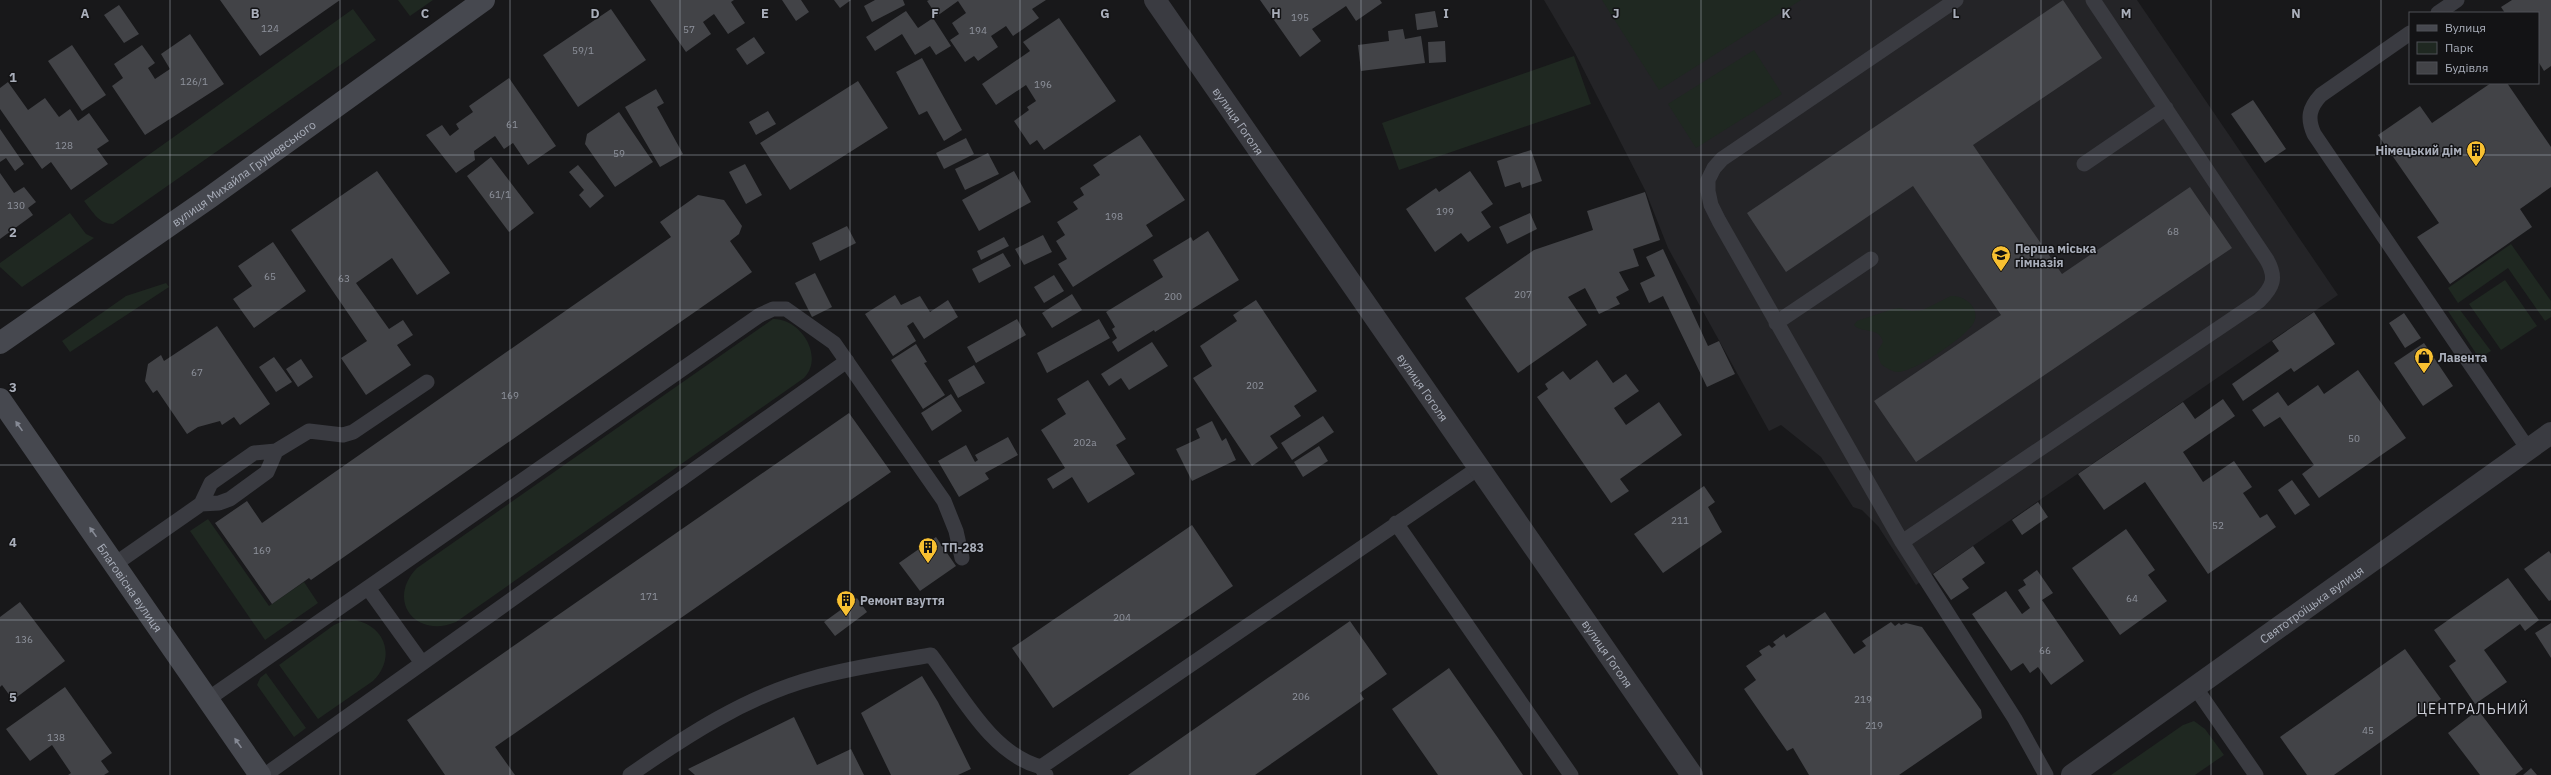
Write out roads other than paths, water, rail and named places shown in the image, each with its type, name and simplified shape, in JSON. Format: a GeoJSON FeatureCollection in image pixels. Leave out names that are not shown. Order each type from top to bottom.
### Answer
{"type":"FeatureCollection","features":[{"type":"Feature","properties":{"kind":"main road","name":"вулиця Михайла Грушевського"},"geometry":{"type":"LineString","coordinates":[[0,342],[209,198],[484,0]]}},
{"type":"Feature","properties":{"kind":"main road","name":"Благовісна вулиця"},"geometry":{"type":"LineString","coordinates":[[0,399],[260,775]]}},
{"type":"Feature","properties":{"kind":"street","name":"вулиця Гоголя"},"geometry":{"type":"LineString","coordinates":[[1155,0],[1692,775]]}},
{"type":"Feature","properties":{"kind":"street","name":"Святотроїцька вулиця"},"geometry":{"type":"LineString","coordinates":[[2072,775],[2551,433]]}},
{"type":"Feature","properties":{"kind":"lane"},"geometry":{"type":"LineString","coordinates":[[1956,0],[1722,159],[1714,168],[1708,180],[1711,204],[1776,323],[1902,542],[2015,719],[2046,775]]}},
{"type":"Feature","properties":{"kind":"lane"},"geometry":{"type":"LineString","coordinates":[[1902,542],[2259,301],[2268,292],[2273,282],[2273,271],[2267,260],[2094,0]]}},
{"type":"Feature","properties":{"kind":"lane"},"geometry":{"type":"LineString","coordinates":[[2439,12],[2456,0]]}},
{"type":"Feature","properties":{"kind":"lane"},"geometry":{"type":"LineString","coordinates":[[2409,34],[2320,95],[2309,113],[2310,124],[2314,134],[2528,449]]}},
{"type":"Feature","properties":{"kind":"lane"},"geometry":{"type":"LineString","coordinates":[[2084,164],[2166,108]]}},
{"type":"Feature","properties":{"kind":"lane"},"geometry":{"type":"LineString","coordinates":[[1776,323],[1871,260]]}},
{"type":"Feature","properties":{"kind":"lane"},"geometry":{"type":"LineString","coordinates":[[208,699],[766,311],[780,308],[791,312],[828,337],[847,361],[944,500],[956,531],[962,558]]}},
{"type":"Feature","properties":{"kind":"lane"},"geometry":{"type":"LineString","coordinates":[[265,775],[847,361]]}},
{"type":"Feature","properties":{"kind":"lane"},"geometry":{"type":"LineString","coordinates":[[115,564],[201,504],[211,483],[254,453],[276,451],[309,431],[343,434],[354,432],[427,382]]}},
{"type":"Feature","properties":{"kind":"lane"},"geometry":{"type":"LineString","coordinates":[[201,504],[219,504],[235,496],[267,472],[276,451]]}},
{"type":"Feature","properties":{"kind":"lane"},"geometry":{"type":"LineString","coordinates":[[630,775],[692,734],[773,693],[826,675],[931,655],[998,743],[1022,761],[1043,771],[1396,523],[1480,467]]}},
{"type":"Feature","properties":{"kind":"lane"},"geometry":{"type":"LineString","coordinates":[[1396,523],[1571,775]]}},
{"type":"Feature","properties":{"kind":"lane"},"geometry":{"type":"LineString","coordinates":[[368,588],[422,663]]}},
{"type":"Feature","properties":{"kind":"lane"},"geometry":{"type":"LineString","coordinates":[[2195,687],[2256,775]]}},
{"type":"Feature","properties":{"kind":"place","name":"Німецький дім"},"geometry":{"type":"Point","coordinates":[2476,167]}},
{"type":"Feature","properties":{"kind":"place","name":"Перша міська гімназія"},"geometry":{"type":"Point","coordinates":[2001,272]}},
{"type":"Feature","properties":{"kind":"place","name":"Лавента"},"geometry":{"type":"Point","coordinates":[2424,374]}},
{"type":"Feature","properties":{"kind":"place","name":"ТП-283"},"geometry":{"type":"Point","coordinates":[928,564]}},
{"type":"Feature","properties":{"kind":"place","name":"Ремонт взуття"},"geometry":{"type":"Point","coordinates":[846,617]}},
{"type":"Feature","properties":{"kind":"district","name":"ЦЕНТРАЛЬНИЙ"},"geometry":{"type":"Point","coordinates":[2473,709]}}]}
